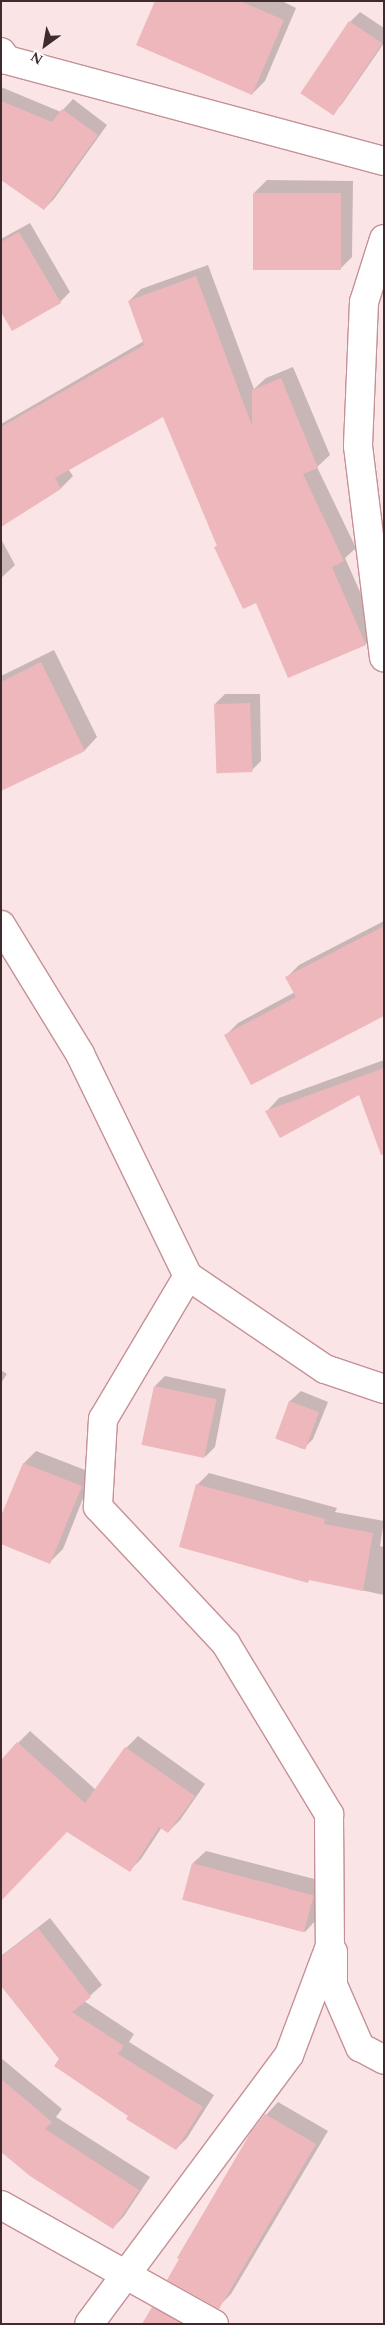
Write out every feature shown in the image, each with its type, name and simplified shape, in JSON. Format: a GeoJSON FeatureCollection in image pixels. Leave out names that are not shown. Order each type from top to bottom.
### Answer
{"type":"FeatureCollection","features":[{"type":"Feature","properties":{"kind":"street"},"geometry":{"type":"LineString","coordinates":[[1,52],[7,60],[384,161]]}},
{"type":"Feature","properties":{"kind":"street"},"geometry":{"type":"LineString","coordinates":[[384,239],[364,302],[358,446],[384,657]]}},
{"type":"Feature","properties":{"kind":"street"},"geometry":{"type":"LineString","coordinates":[[1,925],[80,1054],[188,1276],[325,1369],[384,1389]]}},
{"type":"Feature","properties":{"kind":"street"},"geometry":{"type":"LineString","coordinates":[[188,1276],[103,1419],[98,1507],[226,1644],[329,1814],[333,1986],[360,2047],[384,2060]]}},
{"type":"Feature","properties":{"kind":"street"},"geometry":{"type":"LineString","coordinates":[[89,2324],[289,2054],[330,1946],[329,1814]]}},
{"type":"Feature","properties":{"kind":"street"},"geometry":{"type":"LineString","coordinates":[[1,2205],[214,2324]]}},
{"type":"Feature","properties":{"kind":"building"},"geometry":{"type":"Polygon","coordinates":[[[155,1],[240,1],[284,20],[252,95],[136,45],[155,1]]]}},
{"type":"Feature","properties":{"kind":"building"},"geometry":{"type":"Polygon","coordinates":[[[349,21],[382,43],[334,115],[300,93],[349,21]]]}},
{"type":"Feature","properties":{"kind":"building"},"geometry":{"type":"Polygon","coordinates":[[[1,101],[52,122],[62,109],[98,135],[44,210],[1,180],[1,101]]]}},
{"type":"Feature","properties":{"kind":"building"},"geometry":{"type":"Polygon","coordinates":[[[253,193],[341,193],[341,270],[253,270],[253,193]]]}},
{"type":"Feature","properties":{"kind":"building"},"geometry":{"type":"Polygon","coordinates":[[[19,232],[61,303],[12,331],[1,312],[1,242],[19,232]]]}},
{"type":"Feature","properties":{"kind":"building"},"geometry":{"type":"Polygon","coordinates":[[[196,276],[252,426],[252,390],[281,378],[318,468],[303,474],[344,561],[332,567],[366,645],[288,678],[256,603],[243,609],[214,547],[217,546],[163,417],[55,478],[61,489],[1,527],[1,427],[144,345],[128,301],[196,276]]]}},
{"type":"Feature","properties":{"kind":"building"},"geometry":{"type":"Polygon","coordinates":[[[41,662],[85,751],[1,791],[1,682],[41,662]]]}},
{"type":"Feature","properties":{"kind":"building"},"geometry":{"type":"Polygon","coordinates":[[[250,703],[252,772],[216,773],[214,704],[250,703]]]}},
{"type":"Feature","properties":{"kind":"building"},"geometry":{"type":"Polygon","coordinates":[[[384,926],[384,1016],[251,1085],[224,1035],[296,997],[285,977],[384,926]]]}},
{"type":"Feature","properties":{"kind":"building"},"geometry":{"type":"Polygon","coordinates":[[[384,1068],[384,1154],[381,1155],[359,1095],[280,1138],[265,1111],[384,1068]]]}},
{"type":"Feature","properties":{"kind":"building"},"geometry":{"type":"Polygon","coordinates":[[[154,1386],[217,1399],[204,1458],[142,1445],[154,1386]]]}},
{"type":"Feature","properties":{"kind":"building"},"geometry":{"type":"Polygon","coordinates":[[[289,1401],[319,1412],[305,1450],[275,1439],[289,1401]]]}},
{"type":"Feature","properties":{"kind":"building"},"geometry":{"type":"Polygon","coordinates":[[[23,1463],[82,1486],[50,1564],[1,1544],[1,1516],[23,1463]]]}},
{"type":"Feature","properties":{"kind":"building"},"geometry":{"type":"Polygon","coordinates":[[[196,1484],[325,1519],[324,1524],[373,1533],[363,1591],[309,1580],[308,1583],[179,1547],[196,1484]]]}},
{"type":"Feature","properties":{"kind":"building"},"geometry":{"type":"Polygon","coordinates":[[[17,1742],[85,1803],[125,1747],[195,1796],[168,1833],[159,1827],[130,1872],[67,1832],[1,1901],[1,1760],[17,1742]]]}},
{"type":"Feature","properties":{"kind":"building"},"geometry":{"type":"Polygon","coordinates":[[[192,1863],[314,1896],[304,1932],[182,1900],[192,1863]]]}},
{"type":"Feature","properties":{"kind":"building"},"geometry":{"type":"Polygon","coordinates":[[[38,1928],[91,1997],[72,2012],[124,2046],[118,2054],[203,2107],[176,2150],[126,2119],[128,2116],[54,2066],[59,2059],[1,1986],[1,1957],[38,1928]]]}},
{"type":"Feature","properties":{"kind":"building"},"geometry":{"type":"Polygon","coordinates":[[[1,2079],[52,2122],[45,2129],[139,2190],[113,2229],[30,2176],[1,2152],[1,2079]]]}},
{"type":"Feature","properties":{"kind":"building"},"geometry":{"type":"Polygon","coordinates":[[[265,2114],[316,2144],[219,2309],[167,2280],[179,2259],[177,2258],[251,2132],[265,2114]]]}},
{"type":"Feature","properties":{"kind":"building"},"geometry":{"type":"Polygon","coordinates":[[[152,2307],[182,2324],[142,2324],[152,2307]]]}}]}
